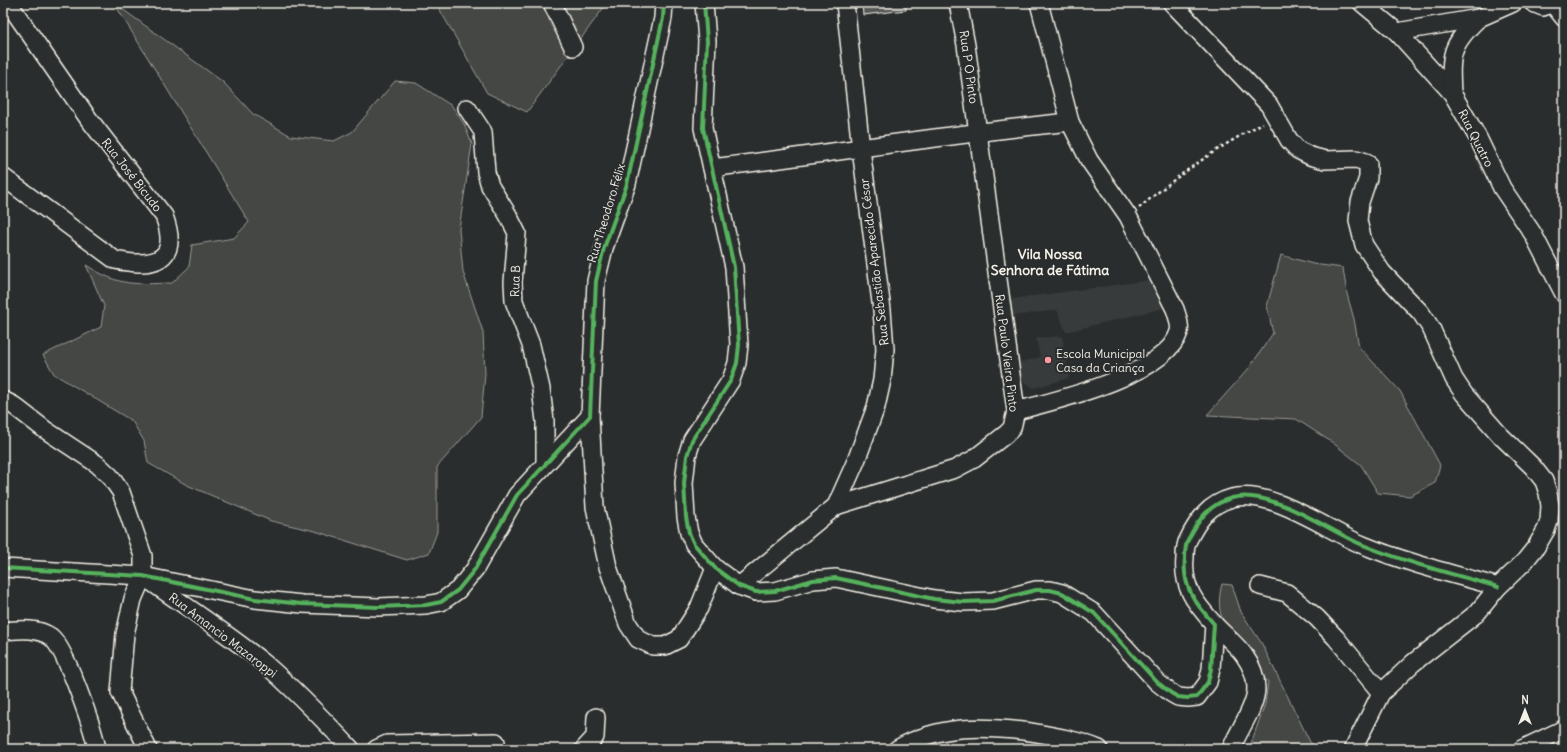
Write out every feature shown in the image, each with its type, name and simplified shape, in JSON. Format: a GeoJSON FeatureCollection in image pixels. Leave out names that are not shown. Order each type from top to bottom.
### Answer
{"type":"FeatureCollection","features":[{"type":"Feature","properties":{"kind":"street","name":"Rua José Bicudo"},"geometry":{"type":"LineString","coordinates":[[3,178],[115,260],[134,264],[150,263],[165,256],[169,242],[168,227],[164,216],[88,118],[14,11],[6,3]]}},
{"type":"Feature","properties":{"kind":"street"},"geometry":{"type":"LineString","coordinates":[[552,3],[573,47]]}},
{"type":"Feature","properties":{"kind":"street","name":"Rua Theodoro Félix"},"geometry":{"type":"LineString","coordinates":[[664,3],[663,18],[627,184],[604,248],[596,281],[590,416],[595,507],[608,567],[628,624],[638,639],[653,646],[665,646],[679,638],[687,629],[698,608],[715,568]]}},
{"type":"Feature","properties":{"kind":"street"},"geometry":{"type":"LineString","coordinates":[[704,3],[707,41],[703,128],[734,267],[739,346],[737,364],[730,380],[692,440],[687,456],[684,483],[686,517],[689,533],[694,544],[715,568],[739,586],[763,592],[775,591],[813,580],[836,578],[934,600],[963,602],[993,601],[1036,590],[1050,590],[1062,593],[1094,613],[1157,682],[1178,697],[1197,697],[1208,682],[1211,669],[1214,624]]}},
{"type":"Feature","properties":{"kind":"street","name":"Rua Sebastião Aparecido César"},"geometry":{"type":"LineString","coordinates":[[739,586],[836,506],[856,461],[876,407],[882,380],[885,349],[845,3]]}},
{"type":"Feature","properties":{"kind":"street","name":"Rua P O Pinto"},"geometry":{"type":"LineString","coordinates":[[958,3],[966,45],[978,131]]}},
{"type":"Feature","properties":{"kind":"street"},"geometry":{"type":"LineString","coordinates":[[1016,411],[1107,385],[1150,362],[1168,349],[1176,340],[1179,331],[1179,320],[1175,309],[1128,216],[1090,160],[1070,122],[1039,3]]}},
{"type":"Feature","properties":{"kind":"street"},"geometry":{"type":"LineString","coordinates":[[1172,3],[1269,105],[1289,140],[1298,150],[1310,156],[1326,160],[1356,159],[1368,164],[1368,178],[1360,202],[1358,221],[1364,245],[1372,259],[1421,313],[1434,334],[1454,379],[1464,394],[1500,436],[1533,467],[1544,481],[1548,493],[1550,506],[1549,521],[1546,530],[1536,547],[1524,562],[1498,587],[1477,613],[1413,663],[1381,693],[1353,749]]}},
{"type":"Feature","properties":{"kind":"street","name":"Rua Quatro"},"geometry":{"type":"LineString","coordinates":[[1362,3],[1397,32],[1452,93],[1478,138],[1502,188],[1536,239],[1564,294]]}},
{"type":"Feature","properties":{"kind":"street"},"geometry":{"type":"LineString","coordinates":[[1397,32],[1479,18],[1513,3]]}},
{"type":"Feature","properties":{"kind":"street"},"geometry":{"type":"LineString","coordinates":[[1533,3],[1543,7],[1552,3],[1564,18]]}},
{"type":"Feature","properties":{"kind":"street"},"geometry":{"type":"LineString","coordinates":[[1452,93],[1450,66],[1452,54],[1458,40],[1479,18]]}},
{"type":"Feature","properties":{"kind":"street","name":"Rua B"},"geometry":{"type":"LineString","coordinates":[[467,108],[483,132],[486,172],[490,186],[517,233],[513,282],[514,301],[531,345],[541,389],[545,421],[545,463]]}},
{"type":"Feature","properties":{"kind":"street"},"geometry":{"type":"LineString","coordinates":[[710,161],[861,149],[978,131],[1070,122]]}},
{"type":"Feature","properties":{"kind":"street","name":"Rua Paulo Vieira Pinto"},"geometry":{"type":"LineString","coordinates":[[836,506],[955,469],[974,459],[1012,428],[1016,411],[978,131]]}},
{"type":"Feature","properties":{"kind":"street"},"geometry":{"type":"LineString","coordinates":[[3,400],[13,405],[44,429],[97,464],[110,476],[121,492],[143,556],[143,576],[130,609],[124,634],[120,692],[148,749]]}},
{"type":"Feature","properties":{"kind":"street"},"geometry":{"type":"LineString","coordinates":[[3,568],[143,576],[255,599],[302,604],[378,607],[426,605],[441,602],[458,590],[475,569],[517,495],[590,416]]}},
{"type":"Feature","properties":{"kind":"street"},"geometry":{"type":"LineString","coordinates":[[1231,749],[1256,697],[1257,686],[1255,674],[1244,654],[1195,603],[1184,574],[1186,544],[1197,522],[1212,506],[1232,498],[1255,497],[1277,502],[1363,545],[1411,562],[1498,587]]}},
{"type":"Feature","properties":{"kind":"street","name":"Rua Amancio Mazaroppi"},"geometry":{"type":"LineString","coordinates":[[143,576],[264,663],[298,693],[351,749]]}},
{"type":"Feature","properties":{"kind":"street"},"geometry":{"type":"LineString","coordinates":[[1260,586],[1287,592],[1317,618],[1336,638],[1381,693]]}},
{"type":"Feature","properties":{"kind":"street"},"geometry":{"type":"LineString","coordinates":[[3,631],[26,630],[41,632],[51,637],[61,650],[88,714],[97,749]]}},
{"type":"Feature","properties":{"kind":"street"},"geometry":{"type":"LineString","coordinates":[[584,749],[595,737],[596,717]]}},
{"type":"Feature","properties":{"kind":"street"},"geometry":{"type":"LineString","coordinates":[[897,749],[907,743],[943,731],[968,727],[996,727],[1049,735],[1085,743],[1099,749]]}},
{"type":"Feature","properties":{"kind":"street"},"geometry":{"type":"LineString","coordinates":[[1522,749],[1564,729]]}},
{"type":"Feature","properties":{"kind":"street"},"geometry":{"type":"LineString","coordinates":[[376,749],[387,744],[496,742]]}},
{"type":"Feature","properties":{"kind":"path"},"geometry":{"type":"LineString","coordinates":[[1128,216],[1168,183],[1228,141],[1276,116]]}},
{"type":"Feature","properties":{"kind":"shaded area"},"geometry":{"type":"Polygon","coordinates":[[[114,3],[223,82],[253,114],[291,136],[334,141],[352,132],[395,81],[416,83],[452,106],[464,124],[472,144],[459,229],[463,272],[483,332],[485,374],[481,417],[437,467],[437,532],[429,553],[407,560],[315,531],[271,521],[187,485],[148,463],[144,441],[132,421],[54,374],[43,355],[101,327],[104,306],[86,265],[118,281],[137,284],[172,283],[189,267],[192,245],[234,238],[249,222],[114,3]]]}},
{"type":"Feature","properties":{"kind":"shaded area"},"geometry":{"type":"Polygon","coordinates":[[[436,3],[607,3],[527,112],[487,93],[436,3]]]}},
{"type":"Feature","properties":{"kind":"shaded area"},"geometry":{"type":"Polygon","coordinates":[[[1281,255],[1313,264],[1343,268],[1347,294],[1354,319],[1359,347],[1400,391],[1440,465],[1435,483],[1410,496],[1378,493],[1361,465],[1333,443],[1296,419],[1207,415],[1250,367],[1273,333],[1267,306],[1281,255]]]}},
{"type":"Feature","properties":{"kind":"shaded area"},"geometry":{"type":"Polygon","coordinates":[[[1152,280],[1168,307],[1066,332],[1057,310],[1013,316],[1011,299],[1152,280]]]}},
{"type":"Feature","properties":{"kind":"shaded area","name":"Escola Municipal Casa da Criança"},"geometry":{"type":"Polygon","coordinates":[[[1062,336],[1069,378],[1034,388],[1021,380],[1018,363],[1040,357],[1036,338],[1062,336]]]}},
{"type":"Feature","properties":{"kind":"shaded area"},"geometry":{"type":"Polygon","coordinates":[[[1222,584],[1232,585],[1241,612],[1262,644],[1310,742],[1317,749],[1249,749],[1265,704],[1268,682],[1243,651],[1225,625],[1219,605],[1222,584]]]}},
{"type":"Feature","properties":{"kind":"shaded area"},"geometry":{"type":"Polygon","coordinates":[[[1564,734],[1564,749],[1533,749],[1564,734]]]}},
{"type":"Feature","properties":{"kind":"building"},"geometry":{"type":"Polygon","coordinates":[[[862,3],[906,3],[906,10],[863,15],[862,3]]]}},
{"type":"Feature","properties":{"kind":"cycle path"},"geometry":{"type":"LineString","coordinates":[[3,568],[143,576],[255,599],[302,604],[378,607],[426,605],[441,602],[458,590],[475,569],[517,495],[590,416],[596,281],[604,248],[627,184],[663,18],[664,3]]}},
{"type":"Feature","properties":{"kind":"cycle path"},"geometry":{"type":"LineString","coordinates":[[704,3],[707,41],[703,128],[734,267],[739,345],[737,363],[731,380],[692,440],[687,456],[684,483],[686,517],[689,533],[694,544],[715,568],[739,586],[756,592],[775,591],[813,580],[836,578],[934,599],[963,602],[993,601],[1036,590],[1050,590],[1062,593],[1094,613],[1157,682],[1178,697],[1188,698],[1197,697],[1208,682],[1211,669],[1214,624],[1196,602],[1188,586],[1185,568],[1186,546],[1192,533],[1205,514],[1217,504],[1232,498],[1247,497],[1264,499],[1299,512],[1363,545],[1430,568],[1498,587]]}},
{"type":"Feature","properties":{"kind":"place","name":"Escola Municipal Casa da Criança"},"geometry":{"type":"Point","coordinates":[1048,360]}},
{"type":"Feature","properties":{"kind":"district","name":"Vila Nossa Senhora de Fátima"},"geometry":{"type":"Point","coordinates":[1050,262]}}]}
